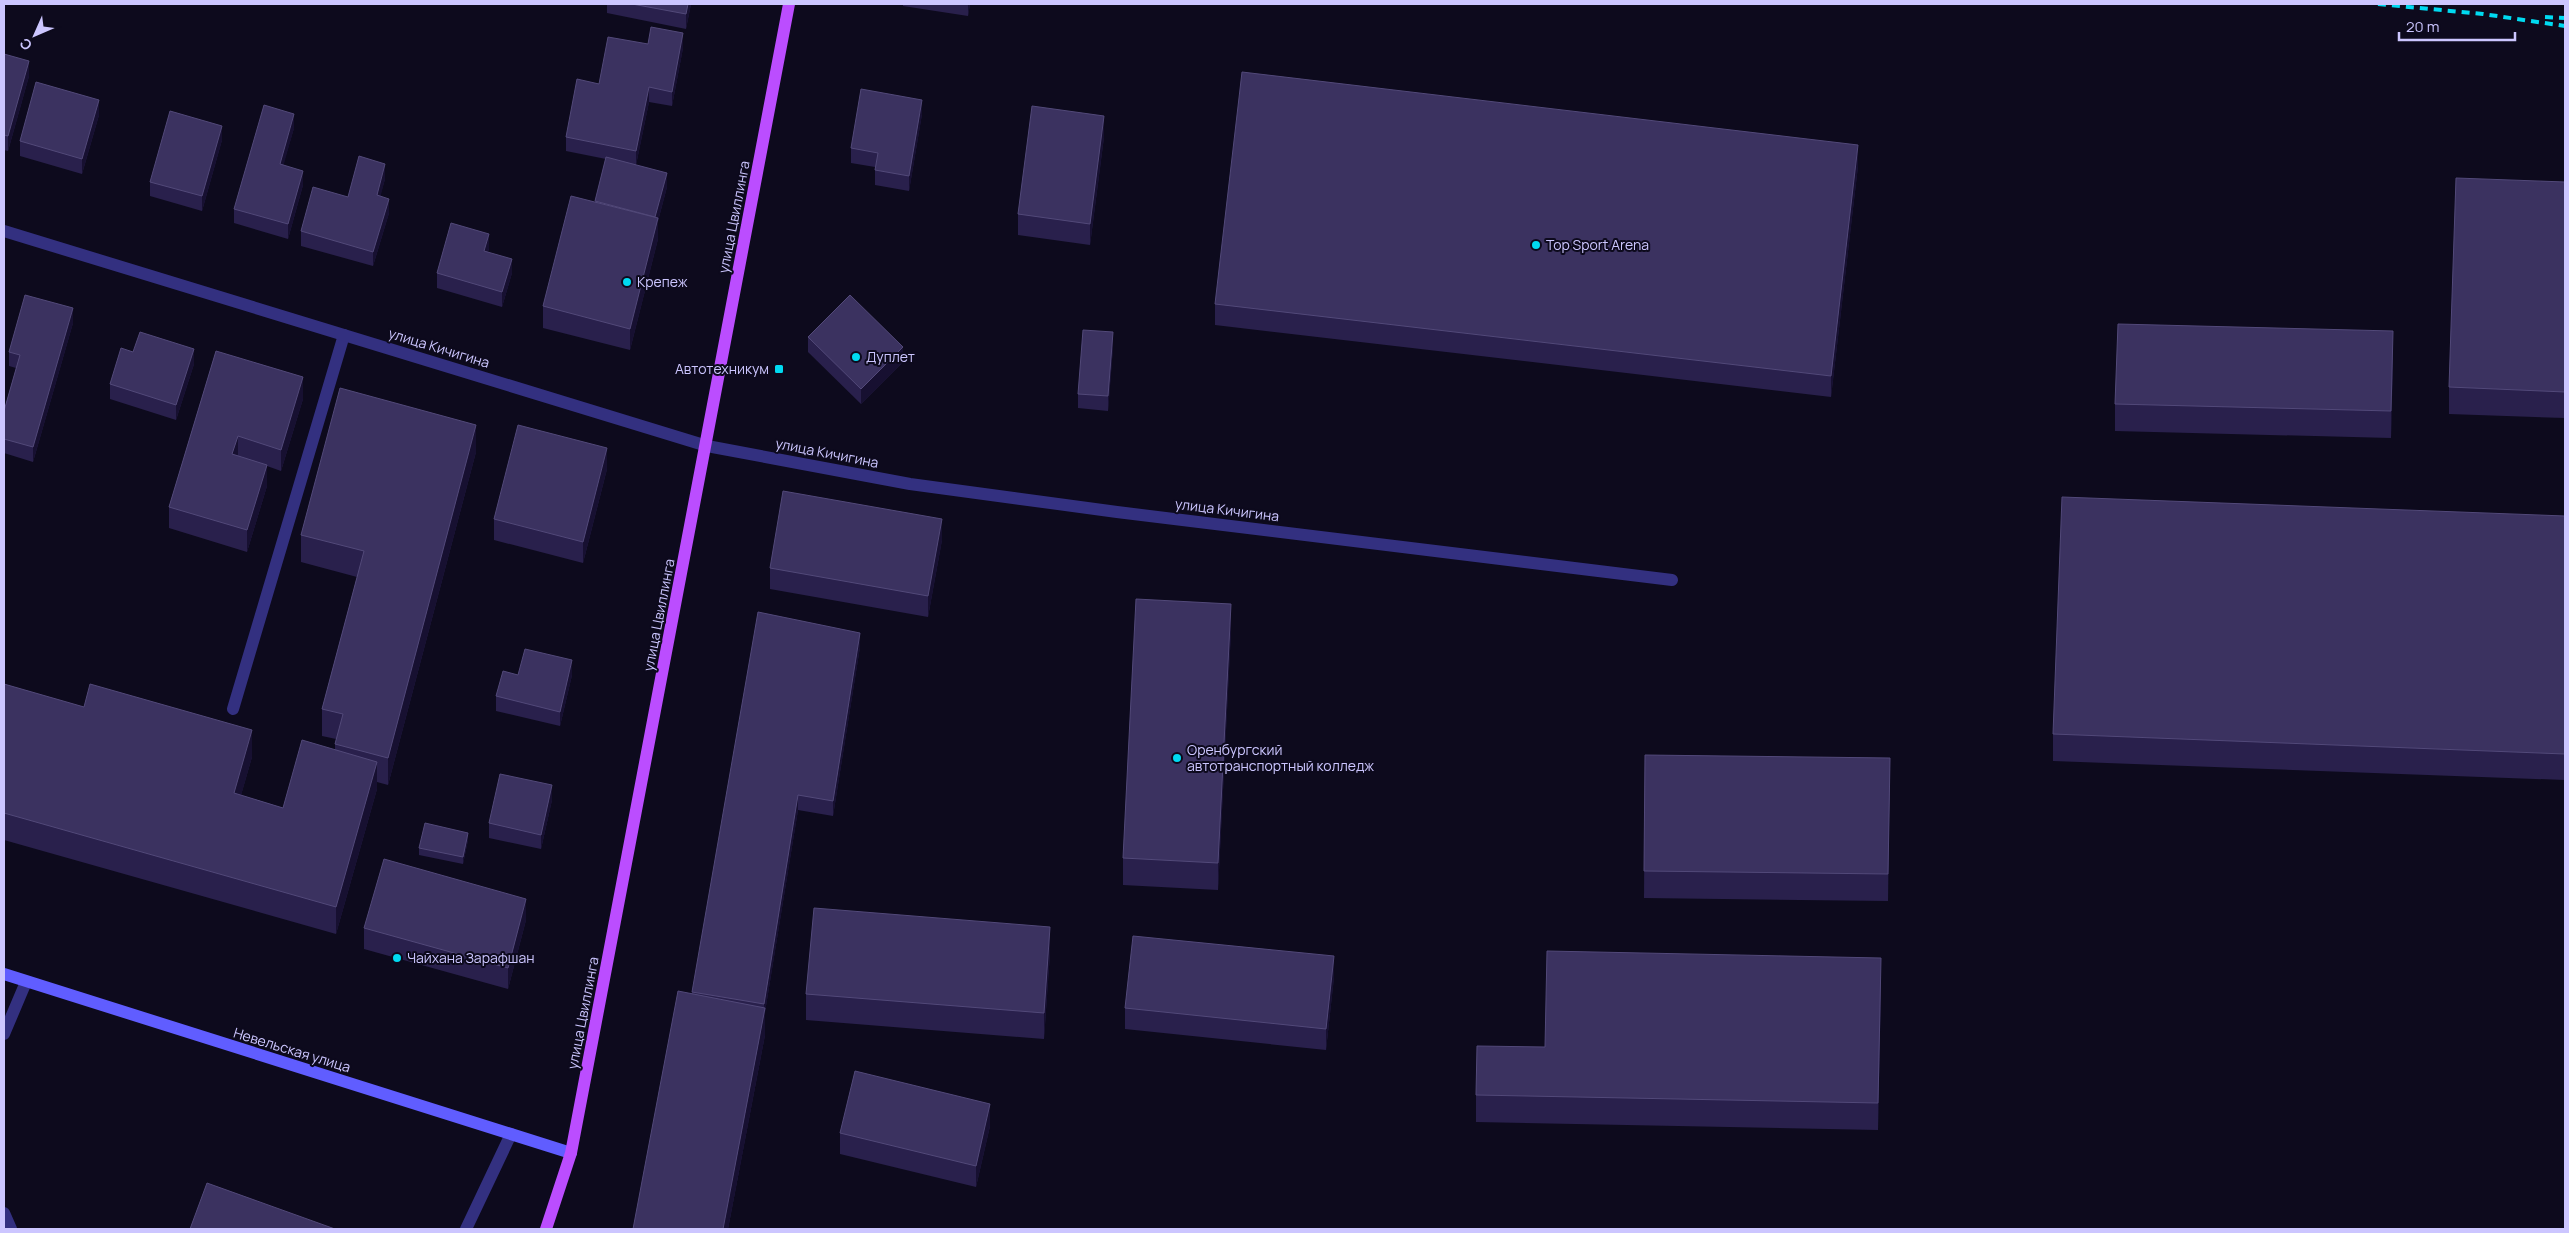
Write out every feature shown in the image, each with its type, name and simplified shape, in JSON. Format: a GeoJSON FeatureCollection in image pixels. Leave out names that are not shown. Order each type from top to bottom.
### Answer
{"type":"FeatureCollection","features":[{"type":"Feature","properties":{"kind":"main road","name":"улица Цвиллинга"},"geometry":{"type":"LineString","coordinates":[[546,1229],[571,1153],[707,446],[789,4]]}},
{"type":"Feature","properties":{"kind":"street","name":"улица Кичигина"},"geometry":{"type":"LineString","coordinates":[[4,231],[707,446],[910,484],[1117,512],[1672,580]]}},
{"type":"Feature","properties":{"kind":"street"},"geometry":{"type":"LineString","coordinates":[[233,709],[344,335]]}},
{"type":"Feature","properties":{"kind":"street","name":"Невельская улица"},"geometry":{"type":"LineString","coordinates":[[4,974],[571,1153]]}},
{"type":"Feature","properties":{"kind":"street"},"geometry":{"type":"LineString","coordinates":[[4,1034],[26,982]]}},
{"type":"Feature","properties":{"kind":"street"},"geometry":{"type":"LineString","coordinates":[[466,1229],[511,1134]]}},
{"type":"Feature","properties":{"kind":"street"},"geometry":{"type":"LineString","coordinates":[[4,1213],[11,1229]]}},
{"type":"Feature","properties":{"kind":"building"},"geometry":{"type":"Polygon","coordinates":[[[632,4],[688,4],[686,14],[632,4]]]}},
{"type":"Feature","properties":{"kind":"building"},"geometry":{"type":"Polygon","coordinates":[[[651,27],[683,33],[672,92],[649,87],[636,151],[566,137],[577,79],[599,84],[608,37],[648,44],[651,27]]]}},
{"type":"Feature","properties":{"kind":"building"},"geometry":{"type":"Polygon","coordinates":[[[4,54],[29,61],[8,136],[4,135],[4,54]]]}},
{"type":"Feature","properties":{"kind":"building","name":"Top Sport Arena"},"geometry":{"type":"Polygon","coordinates":[[[1242,72],[1858,145],[1831,376],[1215,304],[1242,72]]]}},
{"type":"Feature","properties":{"kind":"building"},"geometry":{"type":"Polygon","coordinates":[[[36,82],[99,100],[82,159],[20,141],[36,82]]]}},
{"type":"Feature","properties":{"kind":"building"},"geometry":{"type":"Polygon","coordinates":[[[861,89],[922,100],[909,176],[875,170],[878,153],[851,148],[861,89]]]}},
{"type":"Feature","properties":{"kind":"building"},"geometry":{"type":"Polygon","coordinates":[[[264,105],[294,114],[280,164],[303,171],[288,224],[234,209],[264,105]]]}},
{"type":"Feature","properties":{"kind":"building"},"geometry":{"type":"Polygon","coordinates":[[[1032,106],[1104,116],[1090,224],[1018,214],[1032,106]]]}},
{"type":"Feature","properties":{"kind":"building"},"geometry":{"type":"Polygon","coordinates":[[[170,111],[222,126],[202,196],[150,182],[170,111]]]}},
{"type":"Feature","properties":{"kind":"building"},"geometry":{"type":"Polygon","coordinates":[[[359,156],[385,164],[377,195],[389,199],[373,252],[301,231],[313,187],[348,197],[359,156]]]}},
{"type":"Feature","properties":{"kind":"building"},"geometry":{"type":"Polygon","coordinates":[[[606,157],[667,173],[655,217],[595,201],[606,157]]]}},
{"type":"Feature","properties":{"kind":"building"},"geometry":{"type":"Polygon","coordinates":[[[2456,178],[2565,182],[2565,392],[2449,387],[2456,178]]]}},
{"type":"Feature","properties":{"kind":"building"},"geometry":{"type":"Polygon","coordinates":[[[571,196],[658,218],[630,329],[543,306],[571,196]]]}},
{"type":"Feature","properties":{"kind":"building"},"geometry":{"type":"Polygon","coordinates":[[[451,223],[489,234],[484,251],[512,259],[502,292],[437,273],[451,223]]]}},
{"type":"Feature","properties":{"kind":"building"},"geometry":{"type":"Polygon","coordinates":[[[25,295],[73,308],[33,447],[4,439],[4,411],[20,355],[9,352],[25,295]]]}},
{"type":"Feature","properties":{"kind":"building","name":"Дуплет"},"geometry":{"type":"Polygon","coordinates":[[[850,295],[903,347],[861,389],[808,337],[850,295]]]}},
{"type":"Feature","properties":{"kind":"building"},"geometry":{"type":"Polygon","coordinates":[[[2118,324],[2393,331],[2391,411],[2115,404],[2118,324]]]}},
{"type":"Feature","properties":{"kind":"building"},"geometry":{"type":"Polygon","coordinates":[[[1083,330],[1113,332],[1108,396],[1078,394],[1083,330]]]}},
{"type":"Feature","properties":{"kind":"building"},"geometry":{"type":"Polygon","coordinates":[[[140,332],[194,349],[176,405],[110,384],[121,348],[133,352],[140,332]]]}},
{"type":"Feature","properties":{"kind":"building"},"geometry":{"type":"Polygon","coordinates":[[[216,351],[303,377],[281,450],[238,436],[232,454],[267,465],[247,530],[169,507],[216,351]]]}},
{"type":"Feature","properties":{"kind":"building"},"geometry":{"type":"Polygon","coordinates":[[[340,388],[476,425],[388,758],[335,744],[343,714],[322,709],[364,551],[301,535],[340,388]]]}},
{"type":"Feature","properties":{"kind":"building"},"geometry":{"type":"Polygon","coordinates":[[[518,425],[607,448],[583,542],[494,519],[518,425]]]}},
{"type":"Feature","properties":{"kind":"building"},"geometry":{"type":"Polygon","coordinates":[[[783,491],[942,519],[928,596],[770,568],[783,491]]]}},
{"type":"Feature","properties":{"kind":"building"},"geometry":{"type":"Polygon","coordinates":[[[2062,497],[2565,516],[2565,754],[2053,734],[2062,497]]]}},
{"type":"Feature","properties":{"kind":"building","name":"Оренбургский автотранспортный колледж"},"geometry":{"type":"Polygon","coordinates":[[[1136,599],[1231,604],[1218,863],[1123,858],[1136,599]]]}},
{"type":"Feature","properties":{"kind":"building"},"geometry":{"type":"Polygon","coordinates":[[[758,612],[860,633],[833,801],[798,795],[764,1004],[692,992],[758,612]]]}},
{"type":"Feature","properties":{"kind":"building"},"geometry":{"type":"Polygon","coordinates":[[[525,649],[572,660],[560,712],[496,696],[503,671],[518,675],[525,649]]]}},
{"type":"Feature","properties":{"kind":"building"},"geometry":{"type":"Polygon","coordinates":[[[4,684],[84,707],[90,684],[252,730],[234,793],[283,808],[302,740],[377,762],[336,907],[4,813],[4,684]]]}},
{"type":"Feature","properties":{"kind":"building"},"geometry":{"type":"Polygon","coordinates":[[[1645,755],[1890,758],[1888,874],[1644,871],[1645,755]]]}},
{"type":"Feature","properties":{"kind":"building"},"geometry":{"type":"Polygon","coordinates":[[[500,774],[552,785],[541,835],[489,823],[500,774]]]}},
{"type":"Feature","properties":{"kind":"building"},"geometry":{"type":"Polygon","coordinates":[[[425,823],[468,833],[463,857],[419,848],[425,823]]]}},
{"type":"Feature","properties":{"kind":"building"},"geometry":{"type":"Polygon","coordinates":[[[384,859],[526,899],[508,968],[364,928],[384,859]]]}},
{"type":"Feature","properties":{"kind":"building"},"geometry":{"type":"Polygon","coordinates":[[[814,908],[1050,927],[1044,1013],[806,994],[814,908]]]}},
{"type":"Feature","properties":{"kind":"building"},"geometry":{"type":"Polygon","coordinates":[[[1133,936],[1334,956],[1326,1029],[1125,1008],[1133,936]]]}},
{"type":"Feature","properties":{"kind":"building"},"geometry":{"type":"Polygon","coordinates":[[[1547,951],[1881,958],[1878,1103],[1476,1095],[1477,1046],[1545,1047],[1547,951]]]}},
{"type":"Feature","properties":{"kind":"building"},"geometry":{"type":"Polygon","coordinates":[[[678,991],[765,1008],[723,1229],[633,1229],[678,991]]]}},
{"type":"Feature","properties":{"kind":"building"},"geometry":{"type":"Polygon","coordinates":[[[855,1071],[990,1104],[976,1166],[840,1133],[855,1071]]]}},
{"type":"Feature","properties":{"kind":"building"},"geometry":{"type":"Polygon","coordinates":[[[207,1183],[335,1229],[190,1229],[207,1183]]]}},
{"type":"Feature","properties":{"kind":"railway"},"geometry":{"type":"LineString","coordinates":[[2378,4],[2483,14],[2565,26]]}},
{"type":"Feature","properties":{"kind":"railway"},"geometry":{"type":"LineString","coordinates":[[2545,17],[2565,18]]}},
{"type":"Feature","properties":{"kind":"place","name":"Top Sport Arena"},"geometry":{"type":"Point","coordinates":[1536,245]}},
{"type":"Feature","properties":{"kind":"place","name":"Крепеж"},"geometry":{"type":"Point","coordinates":[627,282]}},
{"type":"Feature","properties":{"kind":"place","name":"Дуплет"},"geometry":{"type":"Point","coordinates":[856,357]}},
{"type":"Feature","properties":{"kind":"place","name":"Автотехникум"},"geometry":{"type":"Point","coordinates":[779,369]}},
{"type":"Feature","properties":{"kind":"place","name":"Оренбургский автотранспортный колледж"},"geometry":{"type":"Point","coordinates":[1177,758]}},
{"type":"Feature","properties":{"kind":"place","name":"Чайхана Зарафшан"},"geometry":{"type":"Point","coordinates":[397,958]}}]}
